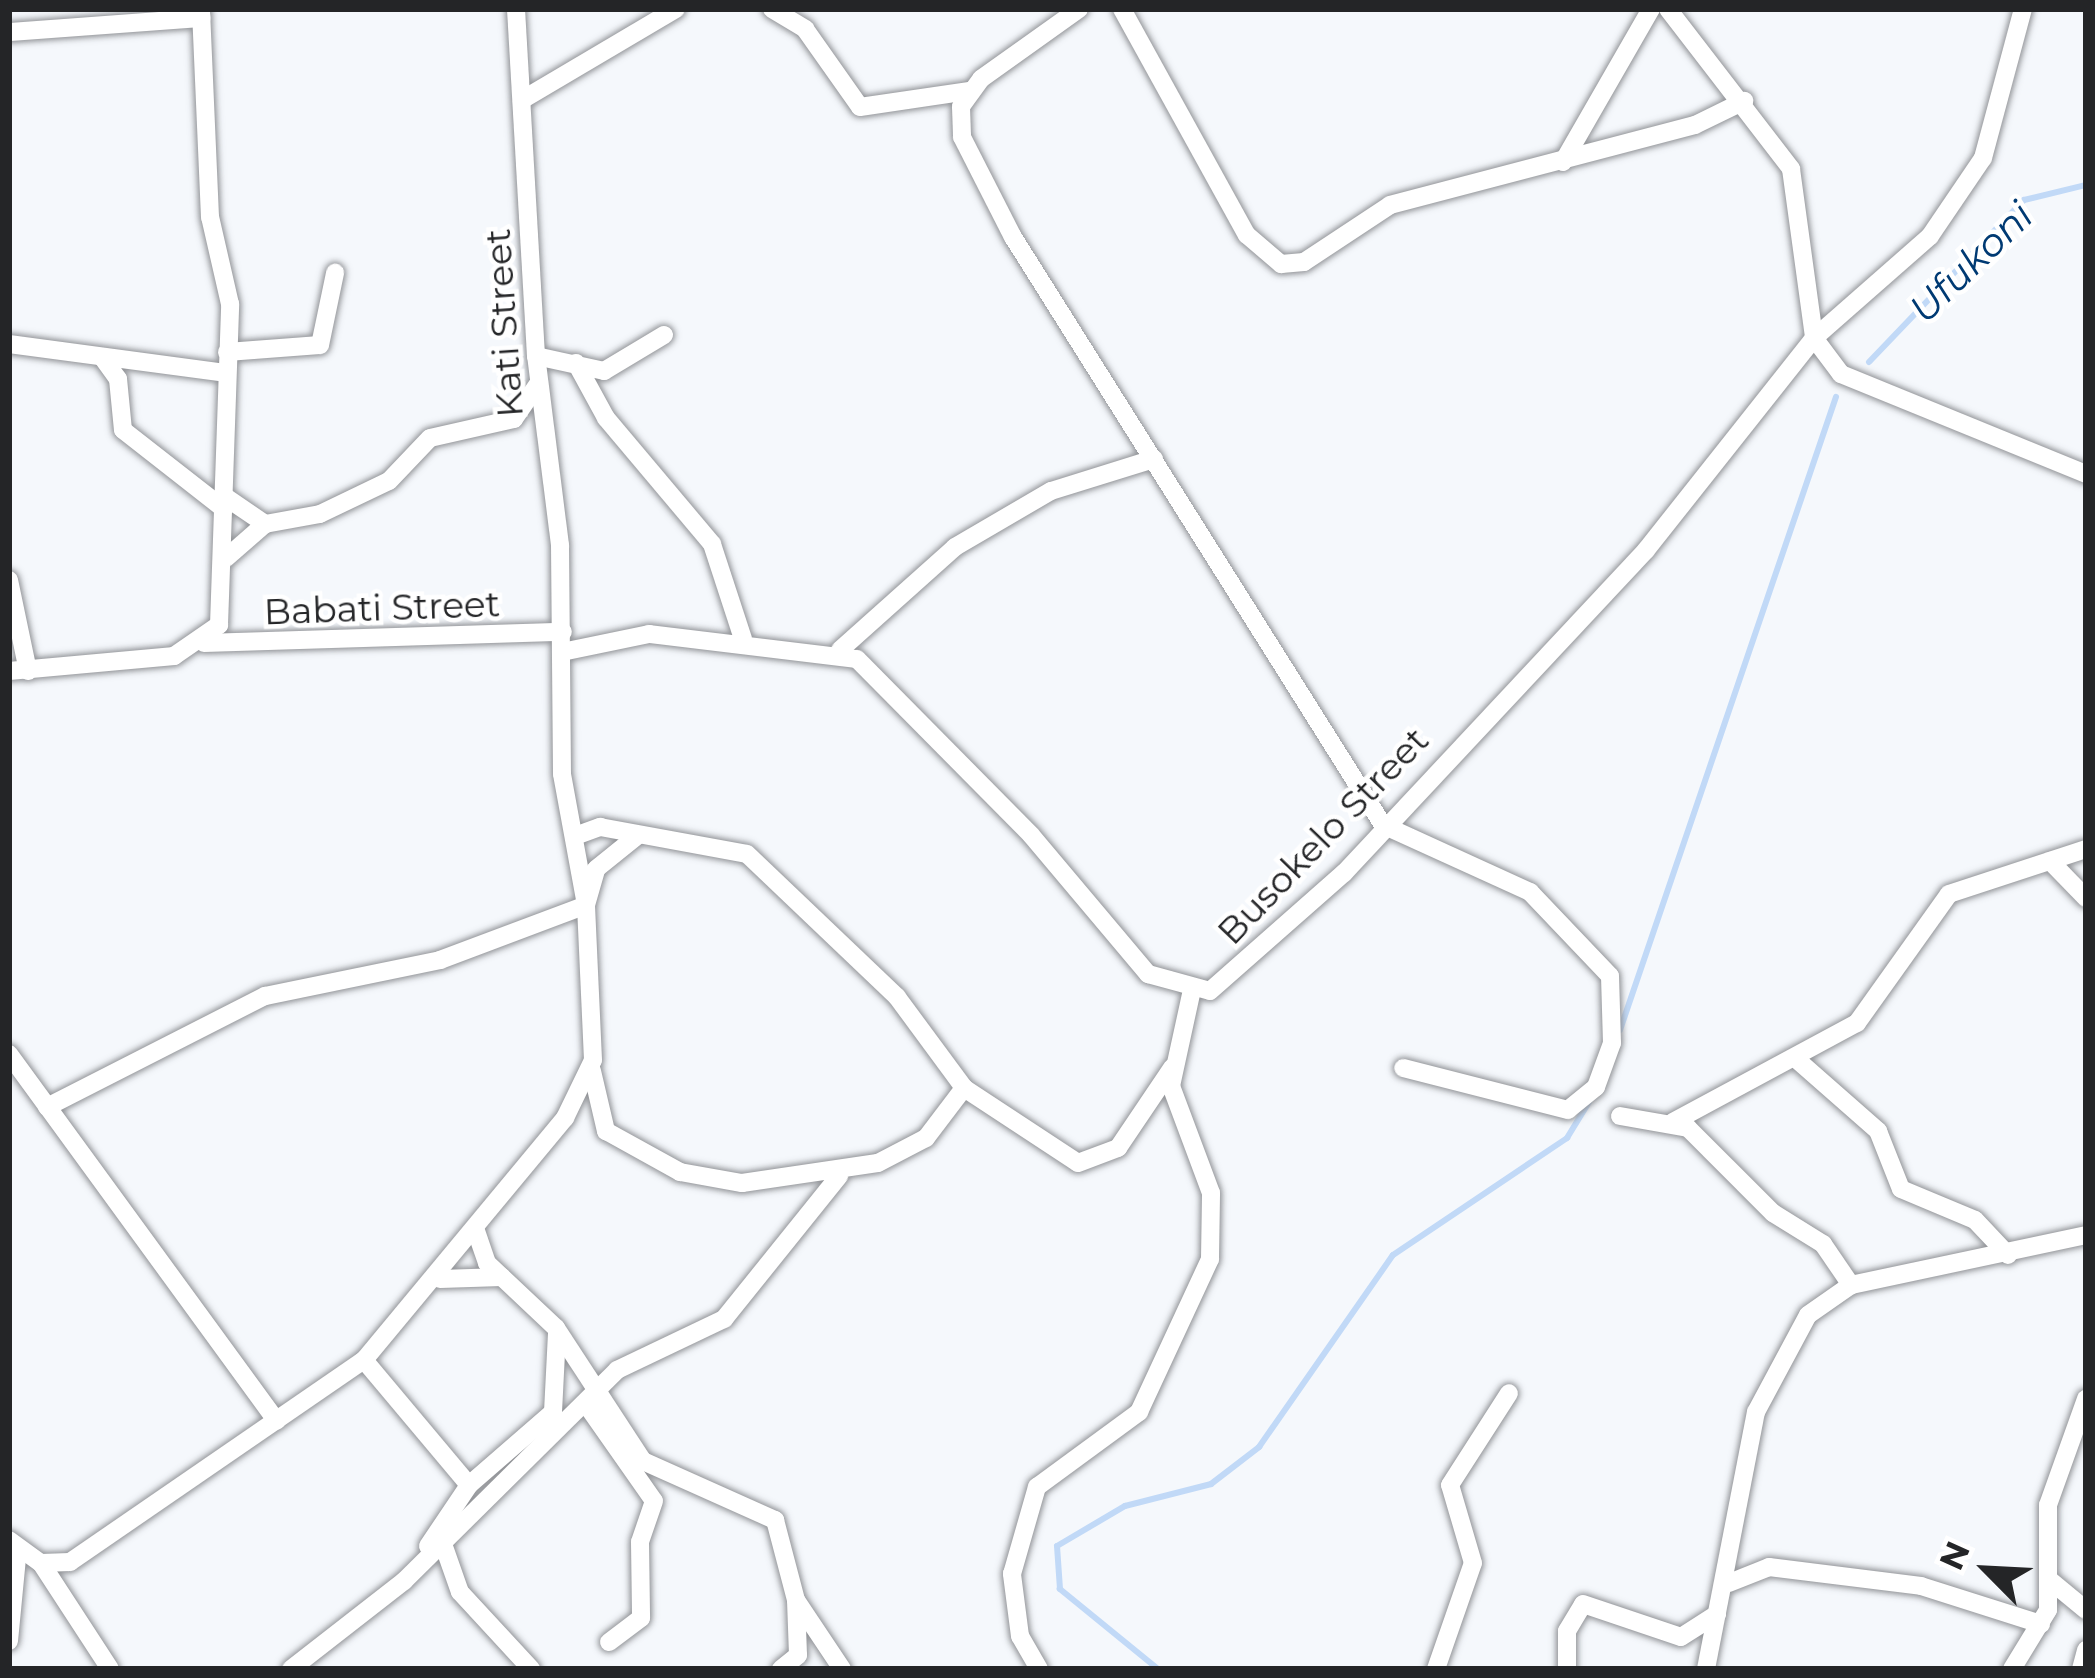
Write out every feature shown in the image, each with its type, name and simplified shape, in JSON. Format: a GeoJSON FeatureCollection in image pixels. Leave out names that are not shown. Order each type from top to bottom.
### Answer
{"type":"FeatureCollection","features":[{"type":"Feature","properties":{"kind":"street","name":"Kati Street"},"geometry":{"type":"LineString","coordinates":[[516,9],[536,356],[562,642],[562,773],[586,905]]}},
{"type":"Feature","properties":{"kind":"street"},"geometry":{"type":"LineString","coordinates":[[522,100],[676,9]]}},
{"type":"Feature","properties":{"kind":"street"},"geometry":{"type":"LineString","coordinates":[[772,9],[805,28],[860,107],[968,91],[1079,9]]}},
{"type":"Feature","properties":{"kind":"street"},"geometry":{"type":"LineString","coordinates":[[1122,9],[1247,235],[1281,264],[1304,262],[1378,209],[1563,162],[1744,101]]}},
{"type":"Feature","properties":{"kind":"street"},"geometry":{"type":"LineString","coordinates":[[1563,162],[1651,9]]}},
{"type":"Feature","properties":{"kind":"street"},"geometry":{"type":"LineString","coordinates":[[1668,9],[1744,101],[1791,169],[1814,338],[1841,374],[1920,414],[2084,468]]}},
{"type":"Feature","properties":{"kind":"street","name":"Busokelo Street"},"geometry":{"type":"LineString","coordinates":[[1191,994],[1232,977],[1383,825],[1633,565],[1814,338],[1930,236],[1983,158],[2024,9]]}},
{"type":"Feature","properties":{"kind":"street"},"geometry":{"type":"LineString","coordinates":[[9,32],[201,14],[227,352],[226,558],[220,625],[204,643]]}},
{"type":"Feature","properties":{"kind":"street"},"geometry":{"type":"LineString","coordinates":[[968,91],[958,119],[983,179],[1383,825],[1530,892],[1606,963],[1617,1002],[1596,1088],[1558,1114],[1403,1068]]}},
{"type":"Feature","properties":{"kind":"street"},"geometry":{"type":"LineString","coordinates":[[227,352],[320,345],[335,272]]}},
{"type":"Feature","properties":{"kind":"street"},"geometry":{"type":"LineString","coordinates":[[536,356],[576,364],[626,364],[664,335]]}},
{"type":"Feature","properties":{"kind":"street"},"geometry":{"type":"LineString","coordinates":[[9,344],[225,373]]}},
{"type":"Feature","properties":{"kind":"street"},"geometry":{"type":"LineString","coordinates":[[102,357],[118,380],[123,430],[224,503],[265,524]]}},
{"type":"Feature","properties":{"kind":"street"},"geometry":{"type":"LineString","coordinates":[[576,364],[606,418],[712,544],[742,639]]}},
{"type":"Feature","properties":{"kind":"street"},"geometry":{"type":"LineString","coordinates":[[226,558],[265,524],[388,481],[430,438],[514,419],[539,381]]}},
{"type":"Feature","properties":{"kind":"street"},"geometry":{"type":"LineString","coordinates":[[840,650],[955,547],[1052,491],[1154,459]]}},
{"type":"Feature","properties":{"kind":"street"},"geometry":{"type":"LineString","coordinates":[[9,580],[19,671]]}},
{"type":"Feature","properties":{"kind":"street"},"geometry":{"type":"LineString","coordinates":[[562,642],[603,635],[742,639],[840,650],[1031,835],[1139,964],[1191,994],[1172,1068],[1129,1137],[1090,1165],[964,1088],[897,997],[760,863],[718,842],[637,836],[600,826],[575,836]]}},
{"type":"Feature","properties":{"kind":"street","name":"Babati Street"},"geometry":{"type":"LineString","coordinates":[[19,671],[92,670],[204,643],[562,642]]}},
{"type":"Feature","properties":{"kind":"street"},"geometry":{"type":"LineString","coordinates":[[637,836],[596,868],[586,905],[592,1060],[606,1131],[654,1161],[742,1183],[839,1175],[926,1138],[964,1088]]}},
{"type":"Feature","properties":{"kind":"street"},"geometry":{"type":"LineString","coordinates":[[1673,1123],[1795,1058],[1871,1010],[1938,902],[2086,850]]}},
{"type":"Feature","properties":{"kind":"street"},"geometry":{"type":"LineString","coordinates":[[2050,861],[2086,898]]}},
{"type":"Feature","properties":{"kind":"street"},"geometry":{"type":"LineString","coordinates":[[47,1108],[252,1001],[440,960],[586,905]]}},
{"type":"Feature","properties":{"kind":"street"},"geometry":{"type":"LineString","coordinates":[[9,1054],[278,1421]]}},
{"type":"Feature","properties":{"kind":"street"},"geometry":{"type":"LineString","coordinates":[[1795,1058],[1870,1120],[1901,1189],[1975,1220],[2008,1255]]}},
{"type":"Feature","properties":{"kind":"street"},"geometry":{"type":"LineString","coordinates":[[40,1563],[85,1554],[364,1360],[440,1279],[565,1118],[592,1060]]}},
{"type":"Feature","properties":{"kind":"street"},"geometry":{"type":"LineString","coordinates":[[1027,1664],[1012,1574],[1037,1487],[1139,1412],[1210,1259],[1211,1193],[1172,1068]]}},
{"type":"Feature","properties":{"kind":"street"},"geometry":{"type":"LineString","coordinates":[[1620,1116],[1673,1123],[1823,1244],[1851,1285]]}},
{"type":"Feature","properties":{"kind":"street"},"geometry":{"type":"LineString","coordinates":[[291,1669],[414,1570],[628,1361],[724,1319],[839,1175]]}},
{"type":"Feature","properties":{"kind":"street"},"geometry":{"type":"LineString","coordinates":[[476,1231],[502,1277],[556,1328],[593,1396],[636,1459],[654,1501],[640,1542],[641,1618],[609,1642]]}},
{"type":"Feature","properties":{"kind":"street"},"geometry":{"type":"LineString","coordinates":[[1706,1669],[1729,1583],[1756,1412],[1793,1332],[1851,1285],[2086,1235]]}},
{"type":"Feature","properties":{"kind":"street"},"geometry":{"type":"LineString","coordinates":[[440,1279],[502,1277]]}},
{"type":"Feature","properties":{"kind":"street"},"geometry":{"type":"LineString","coordinates":[[414,1570],[469,1484],[553,1412],[556,1328]]}},
{"type":"Feature","properties":{"kind":"street"},"geometry":{"type":"LineString","coordinates":[[364,1360],[469,1484]]}},
{"type":"Feature","properties":{"kind":"street"},"geometry":{"type":"LineString","coordinates":[[1436,1669],[1473,1563],[1450,1485],[1509,1393]]}},
{"type":"Feature","properties":{"kind":"street"},"geometry":{"type":"LineString","coordinates":[[2012,1669],[2041,1624],[2052,1582],[2048,1504],[2086,1399]]}},
{"type":"Feature","properties":{"kind":"street"},"geometry":{"type":"LineString","coordinates":[[636,1459],[771,1515],[796,1600],[798,1655],[781,1669]]}},
{"type":"Feature","properties":{"kind":"street"},"geometry":{"type":"LineString","coordinates":[[442,1541],[460,1592],[531,1669]]}},
{"type":"Feature","properties":{"kind":"street"},"geometry":{"type":"LineString","coordinates":[[13,1544],[40,1563],[110,1669]]}},
{"type":"Feature","properties":{"kind":"street"},"geometry":{"type":"LineString","coordinates":[[9,1641],[13,1544]]}},
{"type":"Feature","properties":{"kind":"street"},"geometry":{"type":"LineString","coordinates":[[1729,1583],[1769,1567],[1921,1586],[2041,1624]]}},
{"type":"Feature","properties":{"kind":"street"},"geometry":{"type":"LineString","coordinates":[[2052,1582],[2086,1610]]}},
{"type":"Feature","properties":{"kind":"street"},"geometry":{"type":"LineString","coordinates":[[796,1600],[842,1669]]}},
{"type":"Feature","properties":{"kind":"street"},"geometry":{"type":"LineString","coordinates":[[1567,1669],[1567,1631],[1582,1604],[1681,1636],[1721,1610]]}},
{"type":"Feature","properties":{"kind":"street"},"geometry":{"type":"LineString","coordinates":[[2081,1669],[2086,1650]]}},
{"type":"Feature","properties":{"kind":"waterway","name":"Ufukoni"},"geometry":{"type":"LineString","coordinates":[[1869,362],[2024,200],[2086,185]]}},
{"type":"Feature","properties":{"kind":"waterway"},"geometry":{"type":"LineString","coordinates":[[1620,1030],[1836,397]]}},
{"type":"Feature","properties":{"kind":"waterway"},"geometry":{"type":"LineString","coordinates":[[1158,1669],[1060,1589],[1057,1546],[1125,1506],[1211,1484],[1259,1447],[1393,1255],[1567,1138],[1589,1102]]}}]}
